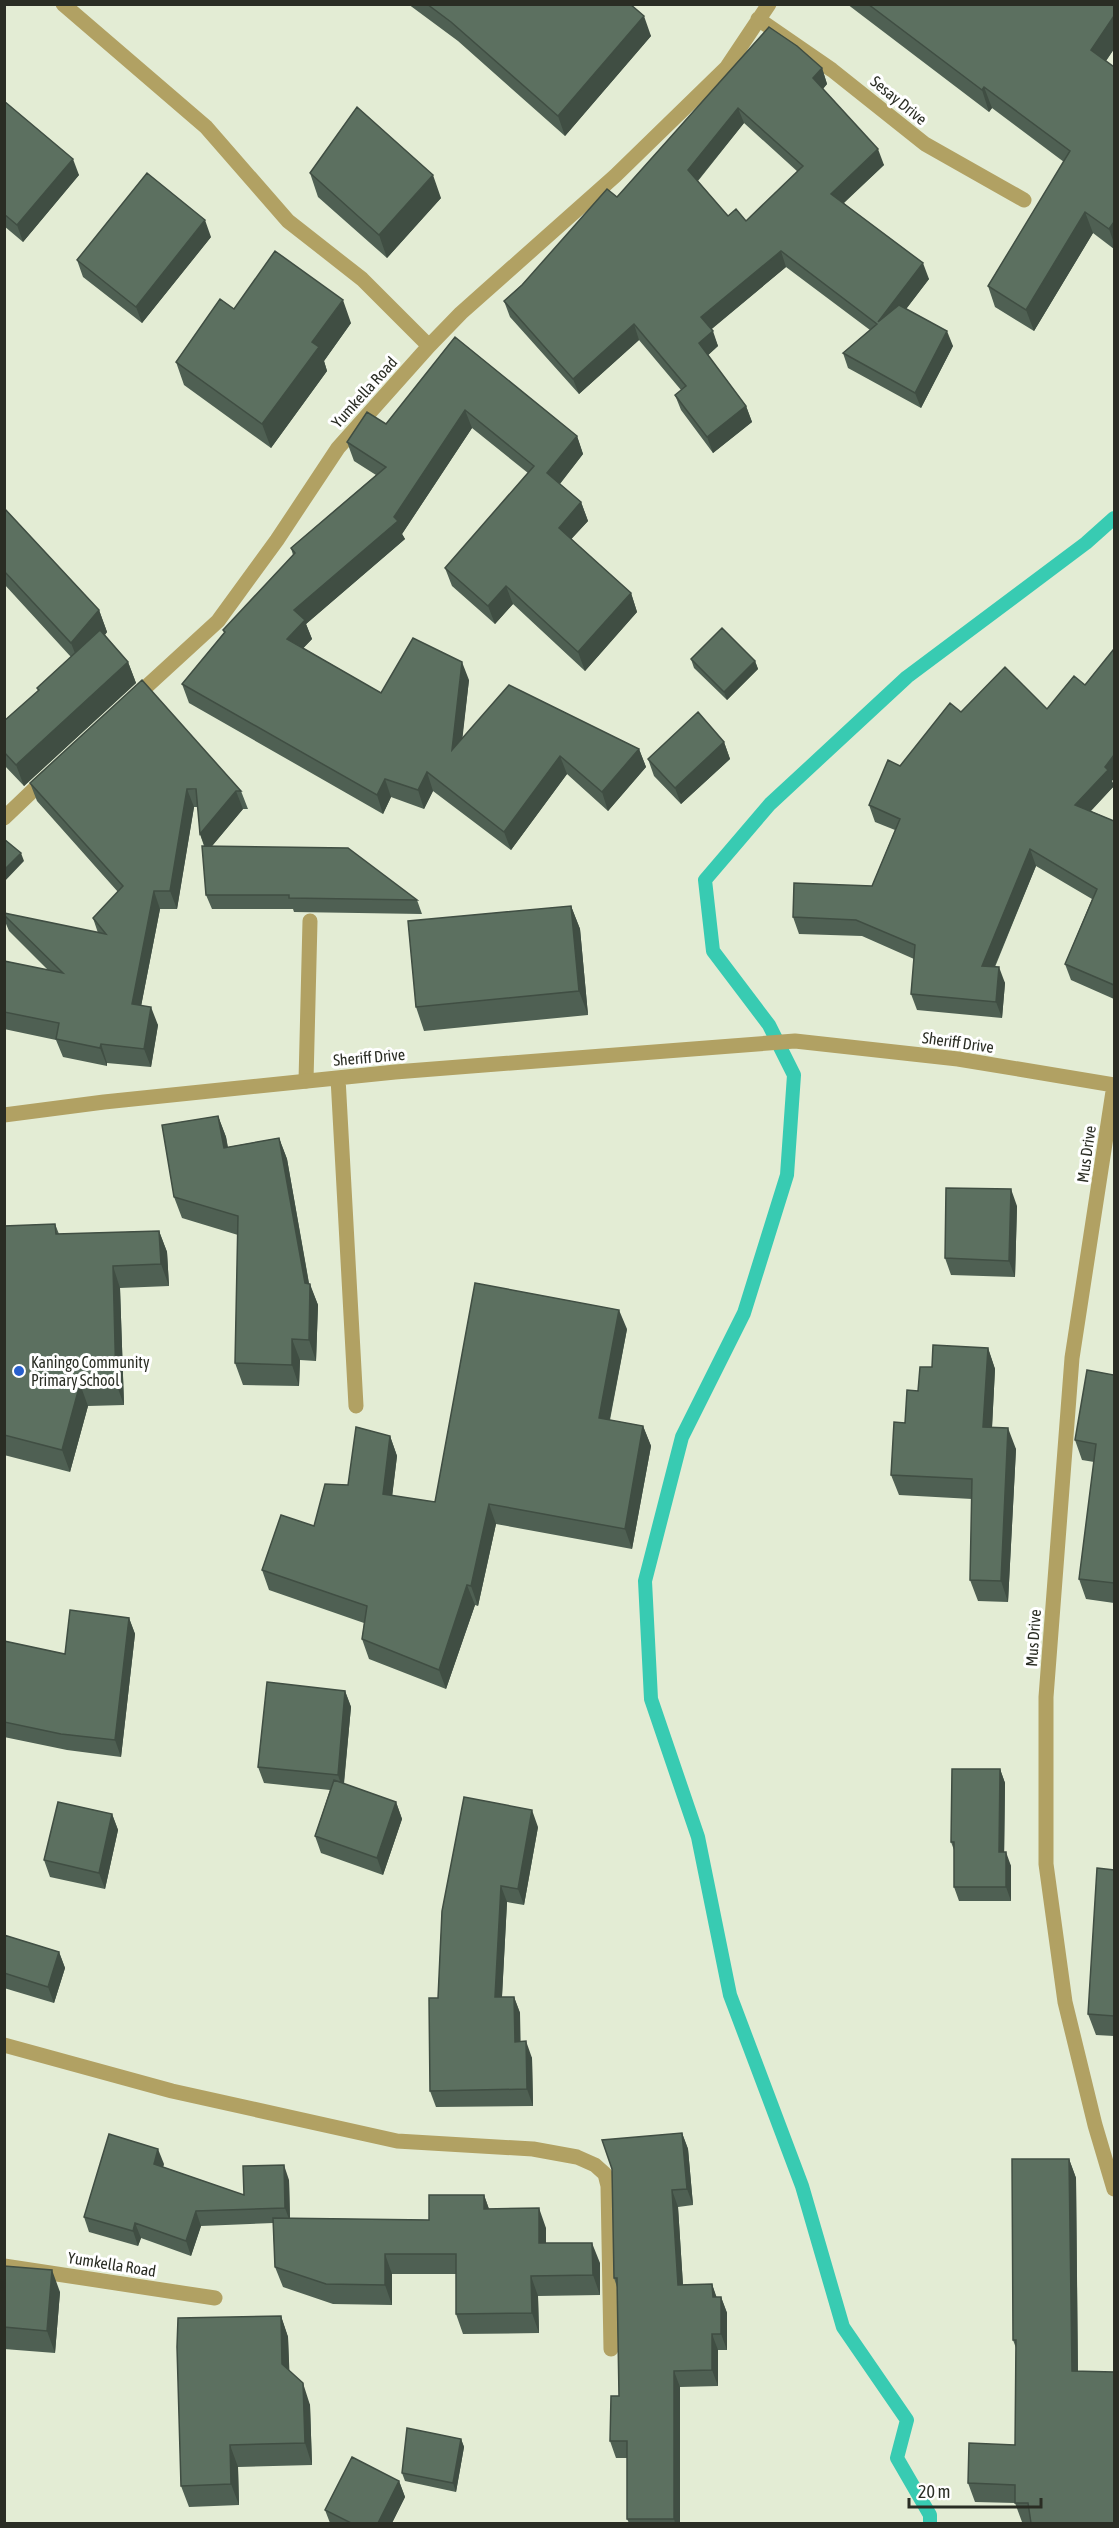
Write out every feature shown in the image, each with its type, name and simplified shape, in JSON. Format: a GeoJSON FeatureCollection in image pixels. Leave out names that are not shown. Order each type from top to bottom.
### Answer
{"type":"FeatureCollection","features":[{"type":"Feature","properties":{"kind":"street"},"geometry":{"type":"LineString","coordinates":[[63,4],[206,127],[288,221],[362,279],[429,346]]}},
{"type":"Feature","properties":{"kind":"street","name":"Yumkella Road"},"geometry":{"type":"LineString","coordinates":[[121,710],[218,621],[277,540],[338,448],[429,346],[462,313],[615,176],[727,67],[769,4]]}},
{"type":"Feature","properties":{"kind":"street","name":"Sesay Drive"},"geometry":{"type":"LineString","coordinates":[[758,19],[832,70],[925,144],[1024,200]]}},
{"type":"Feature","properties":{"kind":"street"},"geometry":{"type":"LineString","coordinates":[[4,818],[60,766]]}},
{"type":"Feature","properties":{"kind":"street"},"geometry":{"type":"LineString","coordinates":[[306,1081],[310,921]]}},
{"type":"Feature","properties":{"kind":"street","name":"Sheriff Drive"},"geometry":{"type":"LineString","coordinates":[[4,1115],[104,1102],[338,1078],[795,1041],[958,1059],[1114,1085]]}},
{"type":"Feature","properties":{"kind":"street"},"geometry":{"type":"LineString","coordinates":[[338,1078],[356,1406]]}},
{"type":"Feature","properties":{"kind":"street","name":"Mus Drive"},"geometry":{"type":"LineString","coordinates":[[1114,1085],[1072,1358],[1046,1697],[1046,1864],[1065,2002],[1095,2125],[1114,2189]]}},
{"type":"Feature","properties":{"kind":"street"},"geometry":{"type":"LineString","coordinates":[[4,2045],[172,2091],[396,2141],[533,2149],[577,2157],[595,2165],[605,2174],[608,2186],[611,2349]]}},
{"type":"Feature","properties":{"kind":"street","name":"Yumkella Road"},"geometry":{"type":"LineString","coordinates":[[4,2266],[215,2298]]}},
{"type":"Feature","properties":{"kind":"building"},"geometry":{"type":"Polygon","coordinates":[[[427,4],[630,4],[644,16],[558,116],[451,22],[427,4]]]}},
{"type":"Feature","properties":{"kind":"building"},"geometry":{"type":"Polygon","coordinates":[[[868,4],[1114,4],[1114,16],[1091,50],[1114,67],[1114,222],[1109,229],[1085,212],[1026,310],[988,286],[1070,151],[984,87],[982,90],[868,4]]]}},
{"type":"Feature","properties":{"kind":"building"},"geometry":{"type":"Polygon","coordinates":[[[769,27],[797,46],[822,68],[813,78],[878,149],[831,194],[923,263],[878,322],[899,305],[947,331],[915,393],[843,353],[877,324],[781,251],[701,317],[713,331],[699,343],[746,406],[707,437],[675,395],[686,386],[634,324],[573,379],[504,301],[522,285],[607,189],[617,197],[769,27]],[[738,108],[688,170],[728,216],[736,209],[746,221],[803,166],[738,108]]]}},
{"type":"Feature","properties":{"kind":"building"},"geometry":{"type":"Polygon","coordinates":[[[4,101],[73,159],[17,225],[4,214],[4,101]]]}},
{"type":"Feature","properties":{"kind":"building"},"geometry":{"type":"Polygon","coordinates":[[[357,107],[433,175],[379,235],[310,173],[357,107]]]}},
{"type":"Feature","properties":{"kind":"building"},"geometry":{"type":"Polygon","coordinates":[[[147,173],[205,220],[136,307],[77,260],[147,173]]]}},
{"type":"Feature","properties":{"kind":"building"},"geometry":{"type":"Polygon","coordinates":[[[275,251],[343,300],[312,342],[319,347],[262,424],[176,362],[220,299],[234,309],[275,251]]]}},
{"type":"Feature","properties":{"kind":"building"},"geometry":{"type":"Polygon","coordinates":[[[455,337],[577,436],[547,473],[581,502],[559,528],[631,593],[578,652],[506,586],[488,606],[445,568],[534,466],[465,410],[394,517],[398,521],[294,610],[305,620],[287,639],[381,693],[413,638],[462,662],[452,750],[509,685],[639,749],[602,792],[560,756],[504,832],[427,772],[418,790],[385,779],[377,795],[182,684],[225,632],[223,630],[295,553],[291,548],[386,467],[347,442],[367,412],[386,424],[455,337]]]}},
{"type":"Feature","properties":{"kind":"building"},"geometry":{"type":"Polygon","coordinates":[[[4,508],[99,610],[71,643],[4,571],[4,508]]]}},
{"type":"Feature","properties":{"kind":"building"},"geometry":{"type":"Polygon","coordinates":[[[722,628],[755,661],[724,692],[691,659],[722,628]]]}},
{"type":"Feature","properties":{"kind":"building"},"geometry":{"type":"Polygon","coordinates":[[[100,630],[128,662],[16,765],[4,752],[4,721],[100,630]]]}},
{"type":"Feature","properties":{"kind":"building"},"geometry":{"type":"Polygon","coordinates":[[[1114,649],[1114,755],[1105,767],[1108,770],[1075,805],[1114,821],[1114,985],[1065,964],[1097,889],[1030,849],[982,966],[999,967],[996,1002],[911,994],[915,945],[856,920],[793,917],[794,883],[872,886],[900,819],[869,805],[888,760],[900,766],[950,703],[961,712],[1005,667],[1047,709],[1074,676],[1085,685],[1114,649]]]}},
{"type":"Feature","properties":{"kind":"building"},"geometry":{"type":"Polygon","coordinates":[[[142,680],[241,791],[236,791],[200,834],[196,789],[187,789],[170,891],[154,891],[132,1004],[151,1007],[144,1049],[101,1044],[100,1048],[56,1039],[59,1023],[4,1012],[4,961],[63,973],[4,913],[106,934],[93,918],[123,886],[30,783],[142,680]]]}},
{"type":"Feature","properties":{"kind":"building"},"geometry":{"type":"Polygon","coordinates":[[[698,712],[724,742],[675,788],[648,759],[698,712]]]}},
{"type":"Feature","properties":{"kind":"building"},"geometry":{"type":"Polygon","coordinates":[[[4,839],[21,853],[4,870],[4,839]]]}},
{"type":"Feature","properties":{"kind":"building"},"geometry":{"type":"Polygon","coordinates":[[[202,846],[348,848],[417,900],[289,898],[289,895],[206,895],[202,846]]]}},
{"type":"Feature","properties":{"kind":"building"},"geometry":{"type":"Polygon","coordinates":[[[571,906],[579,991],[416,1007],[408,921],[571,906]]]}},
{"type":"Feature","properties":{"kind":"building"},"geometry":{"type":"Polygon","coordinates":[[[218,1116],[224,1148],[279,1138],[305,1283],[310,1284],[309,1340],[292,1339],[292,1365],[235,1363],[238,1216],[174,1197],[162,1125],[218,1116]]]}},
{"type":"Feature","properties":{"kind":"building"},"geometry":{"type":"Polygon","coordinates":[[[946,1188],[1011,1189],[1009,1261],[945,1258],[946,1188]]]}},
{"type":"Feature","properties":{"kind":"building"},"geometry":{"type":"Polygon","coordinates":[[[55,1224],[56,1234],[159,1231],[161,1264],[113,1266],[116,1383],[80,1384],[62,1450],[4,1435],[4,1226],[55,1224]]]}},
{"type":"Feature","properties":{"kind":"building"},"geometry":{"type":"Polygon","coordinates":[[[475,1283],[619,1310],[599,1418],[643,1426],[625,1529],[489,1504],[471,1586],[467,1585],[439,1670],[362,1639],[367,1606],[262,1570],[281,1515],[314,1526],[325,1484],[348,1485],[356,1427],[390,1436],[383,1494],[435,1502],[475,1283]]]}},
{"type":"Feature","properties":{"kind":"building"},"geometry":{"type":"Polygon","coordinates":[[[933,1345],[988,1348],[983,1427],[1008,1428],[1001,1581],[970,1580],[972,1479],[891,1475],[894,1422],[905,1423],[907,1390],[918,1391],[920,1367],[932,1367],[933,1345]]]}},
{"type":"Feature","properties":{"kind":"building"},"geometry":{"type":"Polygon","coordinates":[[[1087,1370],[1114,1375],[1114,1583],[1079,1579],[1096,1444],[1075,1440],[1087,1370]]]}},
{"type":"Feature","properties":{"kind":"building"},"geometry":{"type":"Polygon","coordinates":[[[70,1610],[129,1618],[115,1740],[61,1734],[4,1722],[4,1641],[65,1654],[70,1610]]]}},
{"type":"Feature","properties":{"kind":"building"},"geometry":{"type":"Polygon","coordinates":[[[267,1682],[345,1691],[338,1775],[258,1767],[267,1682]]]}},
{"type":"Feature","properties":{"kind":"building"},"geometry":{"type":"Polygon","coordinates":[[[952,1769],[1000,1769],[999,1852],[1006,1852],[1006,1887],[954,1887],[954,1842],[951,1842],[952,1769]]]}},
{"type":"Feature","properties":{"kind":"building"},"geometry":{"type":"Polygon","coordinates":[[[334,1780],[396,1802],[377,1858],[315,1836],[334,1780]]]}},
{"type":"Feature","properties":{"kind":"building"},"geometry":{"type":"Polygon","coordinates":[[[464,1797],[532,1810],[518,1889],[501,1886],[495,1997],[514,1997],[515,2042],[526,2041],[527,2089],[430,2091],[429,1998],[438,1998],[442,1911],[464,1797]]]}},
{"type":"Feature","properties":{"kind":"building"},"geometry":{"type":"Polygon","coordinates":[[[58,1802],[112,1814],[99,1873],[44,1860],[58,1802]]]}},
{"type":"Feature","properties":{"kind":"building"},"geometry":{"type":"Polygon","coordinates":[[[1097,1868],[1114,1870],[1114,2016],[1088,2014],[1097,1868]]]}},
{"type":"Feature","properties":{"kind":"building"},"geometry":{"type":"Polygon","coordinates":[[[4,1935],[59,1952],[48,1987],[4,1973],[4,1935]]]}},
{"type":"Feature","properties":{"kind":"building"},"geometry":{"type":"Polygon","coordinates":[[[682,2133],[687,2189],[672,2190],[678,2285],[712,2284],[713,2297],[721,2297],[721,2334],[712,2334],[712,2370],[674,2371],[674,2519],[627,2519],[627,2441],[610,2441],[611,2396],[619,2396],[617,2278],[614,2278],[612,2169],[602,2140],[682,2133]]]}},
{"type":"Feature","properties":{"kind":"building"},"geometry":{"type":"Polygon","coordinates":[[[109,2134],[158,2149],[154,2164],[244,2195],[243,2166],[284,2165],[285,2208],[196,2211],[186,2241],[135,2223],[133,2231],[84,2217],[109,2134]]]}},
{"type":"Feature","properties":{"kind":"building"},"geometry":{"type":"Polygon","coordinates":[[[1012,2159],[1069,2159],[1072,2371],[1114,2372],[1114,2523],[1031,2523],[1028,2503],[1015,2503],[1015,2485],[968,2483],[969,2443],[1015,2445],[1016,2340],[1013,2340],[1012,2159]]]}},
{"type":"Feature","properties":{"kind":"building"},"geometry":{"type":"Polygon","coordinates":[[[429,2195],[484,2195],[484,2209],[539,2208],[539,2243],[592,2243],[593,2275],[531,2276],[532,2313],[456,2314],[456,2254],[385,2254],[385,2285],[326,2284],[275,2267],[273,2218],[429,2220],[429,2195]]]}},
{"type":"Feature","properties":{"kind":"building"},"geometry":{"type":"Polygon","coordinates":[[[4,2266],[52,2270],[47,2331],[4,2327],[4,2266]]]}},
{"type":"Feature","properties":{"kind":"building"},"geometry":{"type":"Polygon","coordinates":[[[281,2316],[282,2364],[303,2383],[305,2443],[230,2445],[231,2484],[181,2486],[178,2318],[281,2316]]]}},
{"type":"Feature","properties":{"kind":"building"},"geometry":{"type":"Polygon","coordinates":[[[407,2428],[461,2439],[453,2483],[402,2473],[407,2428]]]}},
{"type":"Feature","properties":{"kind":"building"},"geometry":{"type":"Polygon","coordinates":[[[352,2457],[399,2481],[378,2523],[351,2523],[325,2510],[352,2457]]]}},
{"type":"Feature","properties":{"kind":"waterway"},"geometry":{"type":"LineString","coordinates":[[930,2524],[930,2515],[897,2458],[907,2420],[843,2327],[802,2186],[730,1995],[698,1837],[651,1699],[645,1581],[682,1437],[744,1313],[787,1175],[794,1075],[769,1025],[713,951],[705,880],[770,804],[907,677],[1086,543],[1114,518]]}},
{"type":"Feature","properties":{"kind":"place","name":"Kaningo Community Primary School"},"geometry":{"type":"Point","coordinates":[19,1371]}}]}
